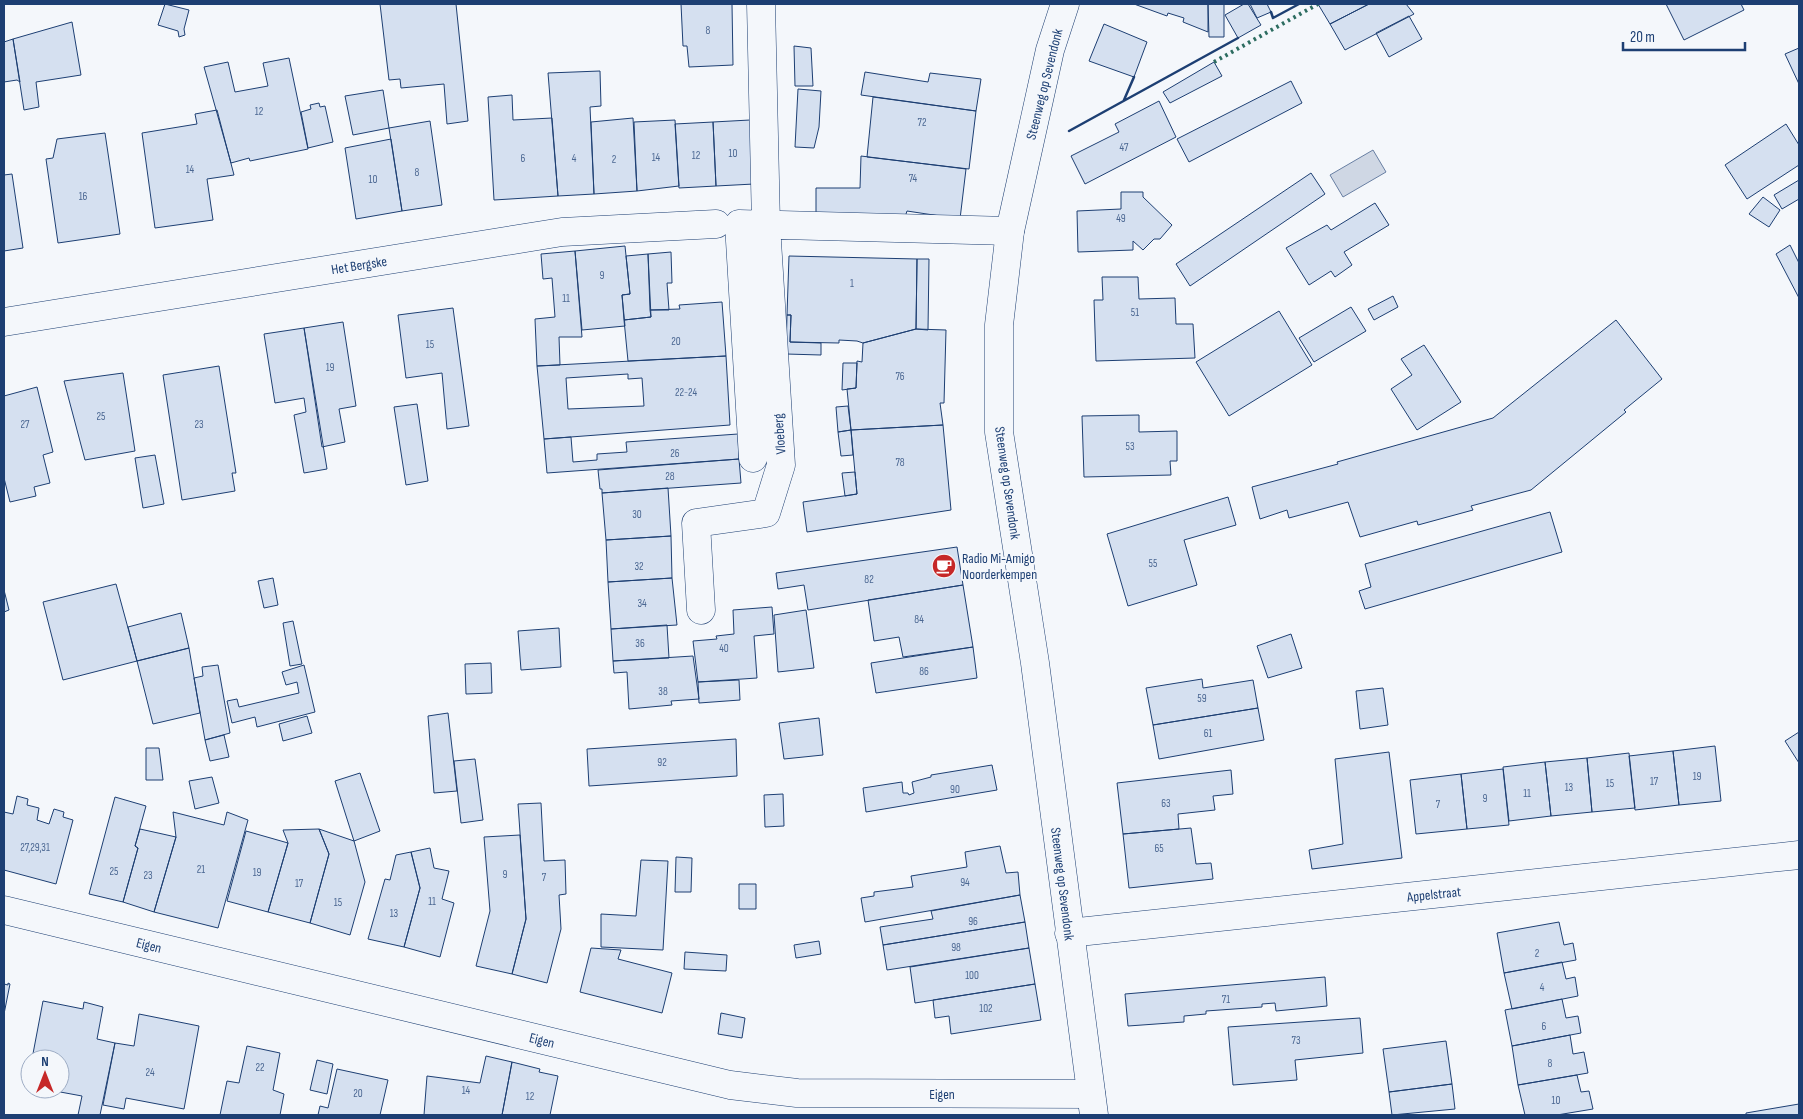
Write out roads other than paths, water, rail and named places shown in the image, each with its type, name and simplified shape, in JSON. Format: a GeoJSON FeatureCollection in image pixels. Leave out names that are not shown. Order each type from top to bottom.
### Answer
{"type":"FeatureCollection","features":[{"type":"Feature","properties":{"kind":"street","name":"Vloeberg"},"geometry":{"type":"LineString","coordinates":[[702,610],[696,523],[766,513],[781,465],[766,225],[761,4]]}},
{"type":"Feature","properties":{"kind":"street","name":"Steenweg op Sevendonk"},"geometry":{"type":"LineString","coordinates":[[1065,4],[1050,50],[1010,231],[999,325],[999,432],[1034,663],[1092,1105]]}},
{"type":"Feature","properties":{"kind":"street","name":"Het Bergske"},"geometry":{"type":"LineString","coordinates":[[4,322],[562,232],[716,224]]}},
{"type":"Feature","properties":{"kind":"street","name":"Vloeberg"},"geometry":{"type":"LineString","coordinates":[[753,458],[739,224],[1010,231]]}},
{"type":"Feature","properties":{"kind":"street","name":"Appelstraat"},"geometry":{"type":"LineString","coordinates":[[1070,933],[1799,855]]}},
{"type":"Feature","properties":{"kind":"street","name":"Eigen"},"geometry":{"type":"LineString","coordinates":[[4,910],[730,1085],[797,1093],[1092,1105]]}},
{"type":"Feature","properties":{"kind":"place","name":"Radio Mi-Amigo Noorderkempen"},"geometry":{"type":"Point","coordinates":[944,566]}}]}
